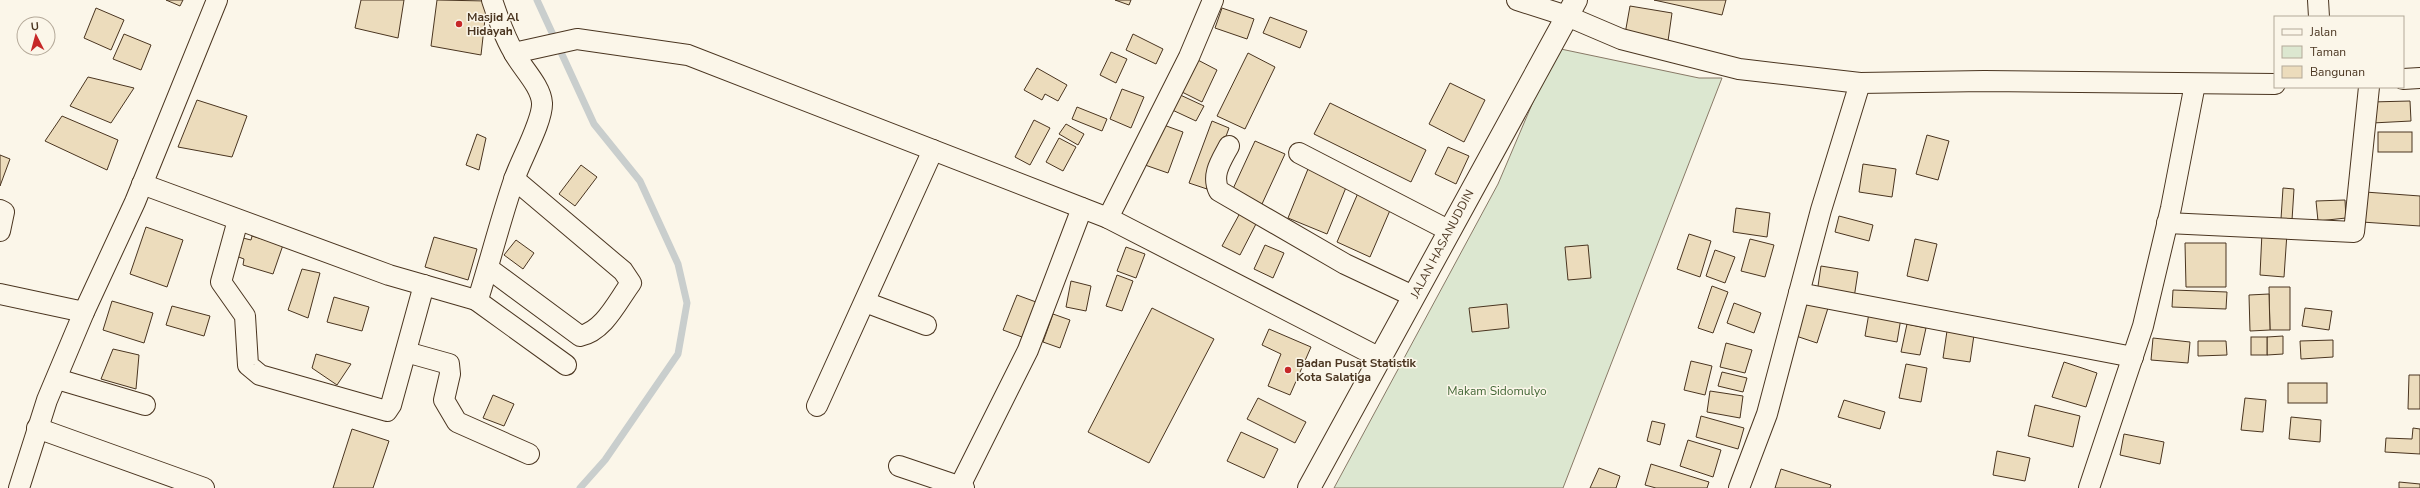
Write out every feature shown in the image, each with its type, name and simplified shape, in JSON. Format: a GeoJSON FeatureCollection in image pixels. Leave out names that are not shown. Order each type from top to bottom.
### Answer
{"type":"FeatureCollection","features":[{"type":"Feature","properties":{"kind":"main road","name":"JALAN HASANUDDIN"},"geometry":{"type":"LineString","coordinates":[[1309,488],[1448,230],[1571,8]]}},
{"type":"Feature","properties":{"kind":"street"},"geometry":{"type":"LineString","coordinates":[[18,488],[37,428],[56,379],[84,312],[142,184],[217,0]]}},
{"type":"Feature","properties":{"kind":"street"},"geometry":{"type":"LineString","coordinates":[[476,300],[479,296],[488,268],[514,179],[539,118],[542,104],[540,93],[514,53],[492,0]]}},
{"type":"Feature","properties":{"kind":"street"},"geometry":{"type":"LineString","coordinates":[[1108,218],[1189,57],[1213,0]]}},
{"type":"Feature","properties":{"kind":"street"},"geometry":{"type":"LineString","coordinates":[[1517,0],[1571,8],[1621,38],[1739,69],[1860,83],[1984,81],[2274,84]]}},
{"type":"Feature","properties":{"kind":"street"},"geometry":{"type":"LineString","coordinates":[[2318,0],[2319,16]]}},
{"type":"Feature","properties":{"kind":"street"},"geometry":{"type":"LineString","coordinates":[[514,53],[546,44],[577,39],[688,55],[1108,218],[1380,358]]}},
{"type":"Feature","properties":{"kind":"street"},"geometry":{"type":"LineString","coordinates":[[2404,79],[2420,78]]}},
{"type":"Feature","properties":{"kind":"street"},"geometry":{"type":"LineString","coordinates":[[1739,488],[1767,414],[1821,210],[1860,83]]}},
{"type":"Feature","properties":{"kind":"street"},"geometry":{"type":"LineString","coordinates":[[2089,488],[2143,326],[2168,223],[2195,84]]}},
{"type":"Feature","properties":{"kind":"street"},"geometry":{"type":"LineString","coordinates":[[2168,223],[2354,232],[2369,88]]}},
{"type":"Feature","properties":{"kind":"street"},"geometry":{"type":"LineString","coordinates":[[1229,146],[1214,179],[1219,191],[1346,264],[1413,296]]}},
{"type":"Feature","properties":{"kind":"street"},"geometry":{"type":"LineString","coordinates":[[817,406],[933,150]]}},
{"type":"Feature","properties":{"kind":"street"},"geometry":{"type":"LineString","coordinates":[[1299,153],[1448,230]]}},
{"type":"Feature","properties":{"kind":"street"},"geometry":{"type":"LineString","coordinates":[[488,268],[580,336],[589,334],[598,329],[631,283],[623,271],[514,179]]}},
{"type":"Feature","properties":{"kind":"street"},"geometry":{"type":"LineString","coordinates":[[142,184],[389,275],[476,300],[566,365]]}},
{"type":"Feature","properties":{"kind":"street"},"geometry":{"type":"LineString","coordinates":[[899,466],[962,487],[1028,350],[1082,208]]}},
{"type":"Feature","properties":{"kind":"street"},"geometry":{"type":"LineString","coordinates":[[0,210],[4,212],[0,231]]}},
{"type":"Feature","properties":{"kind":"street"},"geometry":{"type":"LineString","coordinates":[[238,220],[221,282],[246,316],[248,365],[260,375],[387,411],[391,405],[424,285]]}},
{"type":"Feature","properties":{"kind":"street"},"geometry":{"type":"LineString","coordinates":[[1799,293],[2133,357]]}},
{"type":"Feature","properties":{"kind":"street"},"geometry":{"type":"LineString","coordinates":[[0,294],[84,312]]}},
{"type":"Feature","properties":{"kind":"street"},"geometry":{"type":"LineString","coordinates":[[865,302],[926,324]]}},
{"type":"Feature","properties":{"kind":"street"},"geometry":{"type":"LineString","coordinates":[[406,352],[449,364],[450,374],[444,400],[457,422],[529,454]]}},
{"type":"Feature","properties":{"kind":"street"},"geometry":{"type":"LineString","coordinates":[[56,379],[145,405]]}},
{"type":"Feature","properties":{"kind":"street"},"geometry":{"type":"LineString","coordinates":[[37,428],[204,488]]}},
{"type":"Feature","properties":{"kind":"green space","name":"Makam Sidomulyo"},"geometry":{"type":"Polygon","coordinates":[[[1556,48],[1699,78],[1722,78],[1563,488],[1334,488],[1498,184],[1556,48]]]}},
{"type":"Feature","properties":{"kind":"building"},"geometry":{"type":"Polygon","coordinates":[[[166,0],[183,0],[180,6],[166,0]]]}},
{"type":"Feature","properties":{"kind":"building"},"geometry":{"type":"Polygon","coordinates":[[[361,0],[404,0],[398,38],[355,28],[361,0]]]}},
{"type":"Feature","properties":{"kind":"building","name":"Masjid Al Hidayah"},"geometry":{"type":"Polygon","coordinates":[[[437,0],[487,1],[481,55],[431,46],[437,0]]]}},
{"type":"Feature","properties":{"kind":"building"},"geometry":{"type":"Polygon","coordinates":[[[1115,0],[1131,0],[1129,5],[1115,0]]]}},
{"type":"Feature","properties":{"kind":"building"},"geometry":{"type":"Polygon","coordinates":[[[1654,0],[1726,0],[1722,15],[1654,0]]]}},
{"type":"Feature","properties":{"kind":"building"},"geometry":{"type":"Polygon","coordinates":[[[1630,6],[1672,13],[1668,41],[1625,34],[1630,6]]]}},
{"type":"Feature","properties":{"kind":"building"},"geometry":{"type":"Polygon","coordinates":[[[96,8],[124,20],[111,50],[84,38],[96,8]]]}},
{"type":"Feature","properties":{"kind":"building"},"geometry":{"type":"Polygon","coordinates":[[[1222,8],[1254,19],[1247,39],[1215,28],[1222,8]]]}},
{"type":"Feature","properties":{"kind":"building"},"geometry":{"type":"Polygon","coordinates":[[[1270,17],[1307,31],[1300,48],[1263,33],[1270,17]]]}},
{"type":"Feature","properties":{"kind":"building"},"geometry":{"type":"Polygon","coordinates":[[[124,34],[151,45],[141,70],[113,59],[124,34]]]}},
{"type":"Feature","properties":{"kind":"building"},"geometry":{"type":"Polygon","coordinates":[[[1133,34],[1163,49],[1156,64],[1126,50],[1133,34]]]}},
{"type":"Feature","properties":{"kind":"building"},"geometry":{"type":"Polygon","coordinates":[[[1111,52],[1127,59],[1116,83],[1100,75],[1111,52]]]}},
{"type":"Feature","properties":{"kind":"building"},"geometry":{"type":"Polygon","coordinates":[[[1248,53],[1275,67],[1245,129],[1217,116],[1248,53]]]}},
{"type":"Feature","properties":{"kind":"building"},"geometry":{"type":"Polygon","coordinates":[[[1194,58],[1217,70],[1202,102],[1178,90],[1194,58]]]}},
{"type":"Feature","properties":{"kind":"building"},"geometry":{"type":"Polygon","coordinates":[[[1037,68],[1067,85],[1058,101],[1045,94],[1042,100],[1024,90],[1037,68]]]}},
{"type":"Feature","properties":{"kind":"building"},"geometry":{"type":"Polygon","coordinates":[[[88,77],[134,88],[111,123],[70,106],[88,77]]]}},
{"type":"Feature","properties":{"kind":"building"},"geometry":{"type":"Polygon","coordinates":[[[1450,83],[1485,100],[1464,142],[1429,124],[1450,83]]]}},
{"type":"Feature","properties":{"kind":"building"},"geometry":{"type":"Polygon","coordinates":[[[1122,89],[1144,97],[1131,128],[1110,119],[1122,89]]]}},
{"type":"Feature","properties":{"kind":"building"},"geometry":{"type":"Polygon","coordinates":[[[1176,93],[1204,106],[1196,121],[1168,108],[1176,93]]]}},
{"type":"Feature","properties":{"kind":"building"},"geometry":{"type":"Polygon","coordinates":[[[197,100],[247,116],[232,157],[178,147],[197,100]]]}},
{"type":"Feature","properties":{"kind":"building"},"geometry":{"type":"Polygon","coordinates":[[[2410,101],[2411,121],[2372,123],[2371,102],[2410,101]]]}},
{"type":"Feature","properties":{"kind":"building"},"geometry":{"type":"Polygon","coordinates":[[[1330,103],[1426,150],[1411,182],[1314,134],[1330,103]]]}},
{"type":"Feature","properties":{"kind":"building"},"geometry":{"type":"Polygon","coordinates":[[[1077,107],[1107,119],[1102,131],[1072,119],[1077,107]]]}},
{"type":"Feature","properties":{"kind":"building"},"geometry":{"type":"Polygon","coordinates":[[[62,116],[118,140],[107,170],[45,141],[62,116]]]}},
{"type":"Feature","properties":{"kind":"building"},"geometry":{"type":"Polygon","coordinates":[[[1034,120],[1050,128],[1030,165],[1015,157],[1034,120]]]}},
{"type":"Feature","properties":{"kind":"building"},"geometry":{"type":"Polygon","coordinates":[[[1212,121],[1229,128],[1207,189],[1189,183],[1212,121]]]}},
{"type":"Feature","properties":{"kind":"building"},"geometry":{"type":"Polygon","coordinates":[[[1066,124],[1084,134],[1078,145],[1059,134],[1066,124]]]}},
{"type":"Feature","properties":{"kind":"building"},"geometry":{"type":"Polygon","coordinates":[[[1161,124],[1183,132],[1168,173],[1145,165],[1161,124]]]}},
{"type":"Feature","properties":{"kind":"building"},"geometry":{"type":"Polygon","coordinates":[[[2378,132],[2412,132],[2412,152],[2378,152],[2378,132]]]}},
{"type":"Feature","properties":{"kind":"building"},"geometry":{"type":"Polygon","coordinates":[[[477,134],[486,138],[479,170],[466,165],[477,134]]]}},
{"type":"Feature","properties":{"kind":"building"},"geometry":{"type":"Polygon","coordinates":[[[1927,135],[1949,141],[1938,180],[1916,174],[1927,135]]]}},
{"type":"Feature","properties":{"kind":"building"},"geometry":{"type":"Polygon","coordinates":[[[1059,138],[1076,147],[1063,171],[1046,162],[1059,138]]]}},
{"type":"Feature","properties":{"kind":"building"},"geometry":{"type":"Polygon","coordinates":[[[1255,141],[1285,154],[1262,204],[1232,191],[1255,141]]]}},
{"type":"Feature","properties":{"kind":"building"},"geometry":{"type":"Polygon","coordinates":[[[1448,147],[1469,156],[1456,184],[1435,174],[1448,147]]]}},
{"type":"Feature","properties":{"kind":"building"},"geometry":{"type":"Polygon","coordinates":[[[0,155],[10,159],[0,186],[0,155]]]}},
{"type":"Feature","properties":{"kind":"building"},"geometry":{"type":"Polygon","coordinates":[[[1863,164],[1896,169],[1892,197],[1859,192],[1863,164]]]}},
{"type":"Feature","properties":{"kind":"building"},"geometry":{"type":"Polygon","coordinates":[[[581,165],[597,177],[575,206],[559,194],[581,165]]]}},
{"type":"Feature","properties":{"kind":"building"},"geometry":{"type":"Polygon","coordinates":[[[1308,169],[1347,185],[1327,234],[1288,218],[1308,169]]]}},
{"type":"Feature","properties":{"kind":"building"},"geometry":{"type":"Polygon","coordinates":[[[2283,188],[2294,189],[2292,220],[2281,219],[2283,188]]]}},
{"type":"Feature","properties":{"kind":"building"},"geometry":{"type":"Polygon","coordinates":[[[2365,192],[2420,196],[2420,226],[2362,222],[2365,192]]]}},
{"type":"Feature","properties":{"kind":"building"},"geometry":{"type":"Polygon","coordinates":[[[1358,193],[1391,208],[1370,257],[1337,242],[1358,193]]]}},
{"type":"Feature","properties":{"kind":"building"},"geometry":{"type":"Polygon","coordinates":[[[2345,200],[2346,218],[2318,221],[2316,201],[2345,200]]]}},
{"type":"Feature","properties":{"kind":"building"},"geometry":{"type":"Polygon","coordinates":[[[1736,208],[1770,213],[1767,237],[1733,232],[1736,208]]]}},
{"type":"Feature","properties":{"kind":"building"},"geometry":{"type":"Polygon","coordinates":[[[1240,213],[1257,222],[1240,255],[1222,246],[1240,213]]]}},
{"type":"Feature","properties":{"kind":"building"},"geometry":{"type":"Polygon","coordinates":[[[1839,216],[1873,225],[1869,241],[1835,232],[1839,216]]]}},
{"type":"Feature","properties":{"kind":"building"},"geometry":{"type":"Polygon","coordinates":[[[146,227],[183,240],[167,287],[130,274],[146,227]]]}},
{"type":"Feature","properties":{"kind":"building"},"geometry":{"type":"Polygon","coordinates":[[[2262,232],[2287,233],[2284,277],[2260,275],[2262,232]]]}},
{"type":"Feature","properties":{"kind":"building"},"geometry":{"type":"Polygon","coordinates":[[[1689,234],[1711,241],[1700,277],[1677,269],[1689,234]]]}},
{"type":"Feature","properties":{"kind":"building"},"geometry":{"type":"Polygon","coordinates":[[[252,236],[283,245],[273,274],[243,265],[244,259],[236,256],[243,238],[251,240],[252,236]]]}},
{"type":"Feature","properties":{"kind":"building"},"geometry":{"type":"Polygon","coordinates":[[[434,237],[477,249],[468,280],[425,267],[434,237]]]}},
{"type":"Feature","properties":{"kind":"building"},"geometry":{"type":"Polygon","coordinates":[[[1750,239],[1774,245],[1765,277],[1741,271],[1750,239]]]}},
{"type":"Feature","properties":{"kind":"building"},"geometry":{"type":"Polygon","coordinates":[[[1915,239],[1937,244],[1928,281],[1907,276],[1915,239]]]}},
{"type":"Feature","properties":{"kind":"building"},"geometry":{"type":"Polygon","coordinates":[[[516,240],[534,253],[523,269],[504,255],[516,240]]]}},
{"type":"Feature","properties":{"kind":"building"},"geometry":{"type":"Polygon","coordinates":[[[2185,243],[2226,243],[2226,287],[2186,287],[2185,243]]]}},
{"type":"Feature","properties":{"kind":"building"},"geometry":{"type":"Polygon","coordinates":[[[1265,245],[1284,253],[1273,278],[1254,269],[1265,245]]]}},
{"type":"Feature","properties":{"kind":"building"},"geometry":{"type":"Polygon","coordinates":[[[1588,245],[1591,278],[1568,280],[1565,247],[1588,245]]]}},
{"type":"Feature","properties":{"kind":"building"},"geometry":{"type":"Polygon","coordinates":[[[1126,247],[1145,254],[1136,278],[1117,271],[1126,247]]]}},
{"type":"Feature","properties":{"kind":"building"},"geometry":{"type":"Polygon","coordinates":[[[1715,250],[1735,257],[1725,283],[1706,276],[1715,250]]]}},
{"type":"Feature","properties":{"kind":"building"},"geometry":{"type":"Polygon","coordinates":[[[1821,266],[1858,272],[1854,298],[1817,293],[1821,266]]]}},
{"type":"Feature","properties":{"kind":"building"},"geometry":{"type":"Polygon","coordinates":[[[302,269],[320,273],[308,318],[288,310],[302,269]]]}},
{"type":"Feature","properties":{"kind":"building"},"geometry":{"type":"Polygon","coordinates":[[[1117,275],[1133,281],[1122,311],[1106,306],[1117,275]]]}},
{"type":"Feature","properties":{"kind":"building"},"geometry":{"type":"Polygon","coordinates":[[[1071,281],[1091,286],[1086,311],[1066,307],[1071,281]]]}},
{"type":"Feature","properties":{"kind":"building"},"geometry":{"type":"Polygon","coordinates":[[[1712,286],[1728,292],[1713,333],[1698,328],[1712,286]]]}},
{"type":"Feature","properties":{"kind":"building"},"geometry":{"type":"Polygon","coordinates":[[[2269,287],[2290,287],[2290,330],[2270,330],[2269,287]]]}},
{"type":"Feature","properties":{"kind":"building"},"geometry":{"type":"Polygon","coordinates":[[[2173,290],[2227,292],[2226,309],[2172,307],[2173,290]]]}},
{"type":"Feature","properties":{"kind":"building"},"geometry":{"type":"Polygon","coordinates":[[[2269,294],[2270,330],[2250,331],[2249,295],[2269,294]]]}},
{"type":"Feature","properties":{"kind":"building"},"geometry":{"type":"Polygon","coordinates":[[[1017,295],[1036,302],[1022,337],[1003,330],[1017,295]]]}},
{"type":"Feature","properties":{"kind":"building"},"geometry":{"type":"Polygon","coordinates":[[[334,297],[369,307],[362,331],[327,322],[334,297]]]}},
{"type":"Feature","properties":{"kind":"building"},"geometry":{"type":"Polygon","coordinates":[[[112,301],[153,313],[144,343],[103,330],[112,301]]]}},
{"type":"Feature","properties":{"kind":"building"},"geometry":{"type":"Polygon","coordinates":[[[1807,301],[1828,308],[1817,343],[1796,336],[1807,301]]]}},
{"type":"Feature","properties":{"kind":"building"},"geometry":{"type":"Polygon","coordinates":[[[1734,303],[1761,313],[1754,333],[1727,323],[1734,303]]]}},
{"type":"Feature","properties":{"kind":"building"},"geometry":{"type":"Polygon","coordinates":[[[1507,304],[1509,328],[1472,332],[1469,308],[1507,304]]]}},
{"type":"Feature","properties":{"kind":"building"},"geometry":{"type":"Polygon","coordinates":[[[172,306],[210,316],[204,336],[166,325],[172,306]]]}},
{"type":"Feature","properties":{"kind":"building"},"geometry":{"type":"Polygon","coordinates":[[[1152,308],[1214,339],[1149,463],[1088,432],[1152,308]]]}},
{"type":"Feature","properties":{"kind":"building"},"geometry":{"type":"Polygon","coordinates":[[[2305,308],[2332,311],[2329,330],[2302,326],[2305,308]]]}},
{"type":"Feature","properties":{"kind":"building"},"geometry":{"type":"Polygon","coordinates":[[[1869,313],[1901,318],[1897,342],[1865,336],[1869,313]]]}},
{"type":"Feature","properties":{"kind":"building"},"geometry":{"type":"Polygon","coordinates":[[[1053,314],[1070,320],[1060,348],[1043,342],[1053,314]]]}},
{"type":"Feature","properties":{"kind":"building"},"geometry":{"type":"Polygon","coordinates":[[[1907,324],[1926,328],[1920,355],[1901,352],[1907,324]]]}},
{"type":"Feature","properties":{"kind":"building","name":"Badan Pusat Statistik Kota Salatiga"},"geometry":{"type":"Polygon","coordinates":[[[1269,329],[1311,347],[1290,395],[1268,386],[1281,354],[1262,345],[1269,329]]]}},
{"type":"Feature","properties":{"kind":"building"},"geometry":{"type":"Polygon","coordinates":[[[1947,331],[1974,335],[1970,362],[1943,358],[1947,331]]]}},
{"type":"Feature","properties":{"kind":"building"},"geometry":{"type":"Polygon","coordinates":[[[2283,336],[2283,354],[2267,355],[2267,337],[2283,336]]]}},
{"type":"Feature","properties":{"kind":"building"},"geometry":{"type":"Polygon","coordinates":[[[2251,337],[2267,337],[2267,355],[2251,355],[2251,337]]]}},
{"type":"Feature","properties":{"kind":"building"},"geometry":{"type":"Polygon","coordinates":[[[2153,338],[2190,342],[2188,363],[2151,360],[2153,338]]]}},
{"type":"Feature","properties":{"kind":"building"},"geometry":{"type":"Polygon","coordinates":[[[2333,340],[2333,357],[2301,359],[2300,341],[2333,340]]]}},
{"type":"Feature","properties":{"kind":"building"},"geometry":{"type":"Polygon","coordinates":[[[2198,341],[2226,341],[2227,355],[2198,356],[2198,341]]]}},
{"type":"Feature","properties":{"kind":"building"},"geometry":{"type":"Polygon","coordinates":[[[1726,343],[1752,350],[1745,373],[1720,367],[1726,343]]]}},
{"type":"Feature","properties":{"kind":"building"},"geometry":{"type":"Polygon","coordinates":[[[113,349],[139,355],[136,389],[101,379],[113,349]]]}},
{"type":"Feature","properties":{"kind":"building"},"geometry":{"type":"Polygon","coordinates":[[[316,354],[351,364],[337,385],[312,368],[316,354]]]}},
{"type":"Feature","properties":{"kind":"building"},"geometry":{"type":"Polygon","coordinates":[[[1691,361],[1712,366],[1705,395],[1684,390],[1691,361]]]}},
{"type":"Feature","properties":{"kind":"building"},"geometry":{"type":"Polygon","coordinates":[[[2064,362],[2097,373],[2086,407],[2052,397],[2064,362]]]}},
{"type":"Feature","properties":{"kind":"building"},"geometry":{"type":"Polygon","coordinates":[[[1906,364],[1927,368],[1921,402],[1899,398],[1906,364]]]}},
{"type":"Feature","properties":{"kind":"building"},"geometry":{"type":"Polygon","coordinates":[[[1722,372],[1747,378],[1743,392],[1718,386],[1722,372]]]}},
{"type":"Feature","properties":{"kind":"building"},"geometry":{"type":"Polygon","coordinates":[[[2409,375],[2420,375],[2420,409],[2408,409],[2409,375]]]}},
{"type":"Feature","properties":{"kind":"building"},"geometry":{"type":"Polygon","coordinates":[[[2288,383],[2327,383],[2327,403],[2288,403],[2288,383]]]}},
{"type":"Feature","properties":{"kind":"building"},"geometry":{"type":"Polygon","coordinates":[[[1710,391],[1743,396],[1740,418],[1707,412],[1710,391]]]}},
{"type":"Feature","properties":{"kind":"building"},"geometry":{"type":"Polygon","coordinates":[[[493,395],[514,404],[504,426],[483,418],[493,395]]]}},
{"type":"Feature","properties":{"kind":"building"},"geometry":{"type":"Polygon","coordinates":[[[1258,398],[1306,422],[1295,443],[1247,419],[1258,398]]]}},
{"type":"Feature","properties":{"kind":"building"},"geometry":{"type":"Polygon","coordinates":[[[2245,398],[2266,400],[2263,432],[2241,430],[2245,398]]]}},
{"type":"Feature","properties":{"kind":"building"},"geometry":{"type":"Polygon","coordinates":[[[1844,400],[1885,412],[1880,429],[1838,417],[1844,400]]]}},
{"type":"Feature","properties":{"kind":"building"},"geometry":{"type":"Polygon","coordinates":[[[2035,405],[2080,416],[2073,447],[2028,436],[2035,405]]]}},
{"type":"Feature","properties":{"kind":"building"},"geometry":{"type":"Polygon","coordinates":[[[1701,416],[1744,428],[1738,449],[1696,437],[1701,416]]]}},
{"type":"Feature","properties":{"kind":"building"},"geometry":{"type":"Polygon","coordinates":[[[2291,417],[2321,420],[2320,442],[2289,439],[2291,417]]]}},
{"type":"Feature","properties":{"kind":"building"},"geometry":{"type":"Polygon","coordinates":[[[1652,421],[1665,424],[1660,445],[1647,441],[1652,421]]]}},
{"type":"Feature","properties":{"kind":"building"},"geometry":{"type":"Polygon","coordinates":[[[2413,428],[2420,429],[2420,454],[2385,452],[2386,438],[2412,439],[2413,428]]]}},
{"type":"Feature","properties":{"kind":"building"},"geometry":{"type":"Polygon","coordinates":[[[352,429],[389,441],[373,488],[333,488],[352,429]]]}},
{"type":"Feature","properties":{"kind":"building"},"geometry":{"type":"Polygon","coordinates":[[[1241,432],[1278,449],[1264,478],[1227,461],[1241,432]]]}},
{"type":"Feature","properties":{"kind":"building"},"geometry":{"type":"Polygon","coordinates":[[[2124,434],[2164,442],[2160,464],[2120,455],[2124,434]]]}},
{"type":"Feature","properties":{"kind":"building"},"geometry":{"type":"Polygon","coordinates":[[[1688,440],[1721,450],[1713,477],[1680,466],[1688,440]]]}},
{"type":"Feature","properties":{"kind":"building"},"geometry":{"type":"Polygon","coordinates":[[[1997,451],[2030,458],[2025,481],[1993,475],[1997,451]]]}},
{"type":"Feature","properties":{"kind":"building"},"geometry":{"type":"Polygon","coordinates":[[[1651,464],[1709,482],[1707,488],[1656,488],[1645,485],[1651,464]]]}},
{"type":"Feature","properties":{"kind":"building"},"geometry":{"type":"Polygon","coordinates":[[[1599,468],[1620,476],[1616,488],[1590,488],[1599,468]]]}},
{"type":"Feature","properties":{"kind":"building"},"geometry":{"type":"Polygon","coordinates":[[[1781,469],[1831,485],[1830,488],[1775,488],[1781,469]]]}},
{"type":"Feature","properties":{"kind":"building"},"geometry":{"type":"Polygon","coordinates":[[[2399,482],[2420,484],[2420,488],[2399,488],[2399,482]]]}},
{"type":"Feature","properties":{"kind":"waterway"},"geometry":{"type":"LineString","coordinates":[[537,0],[594,124],[640,181],[678,264],[687,303],[678,354],[605,460],[580,488]]}},
{"type":"Feature","properties":{"kind":"place","name":"Masjid Al Hidayah"},"geometry":{"type":"Point","coordinates":[459,24]}},
{"type":"Feature","properties":{"kind":"place","name":"Badan Pusat Statistik Kota Salatiga"},"geometry":{"type":"Point","coordinates":[1288,370]}}]}
